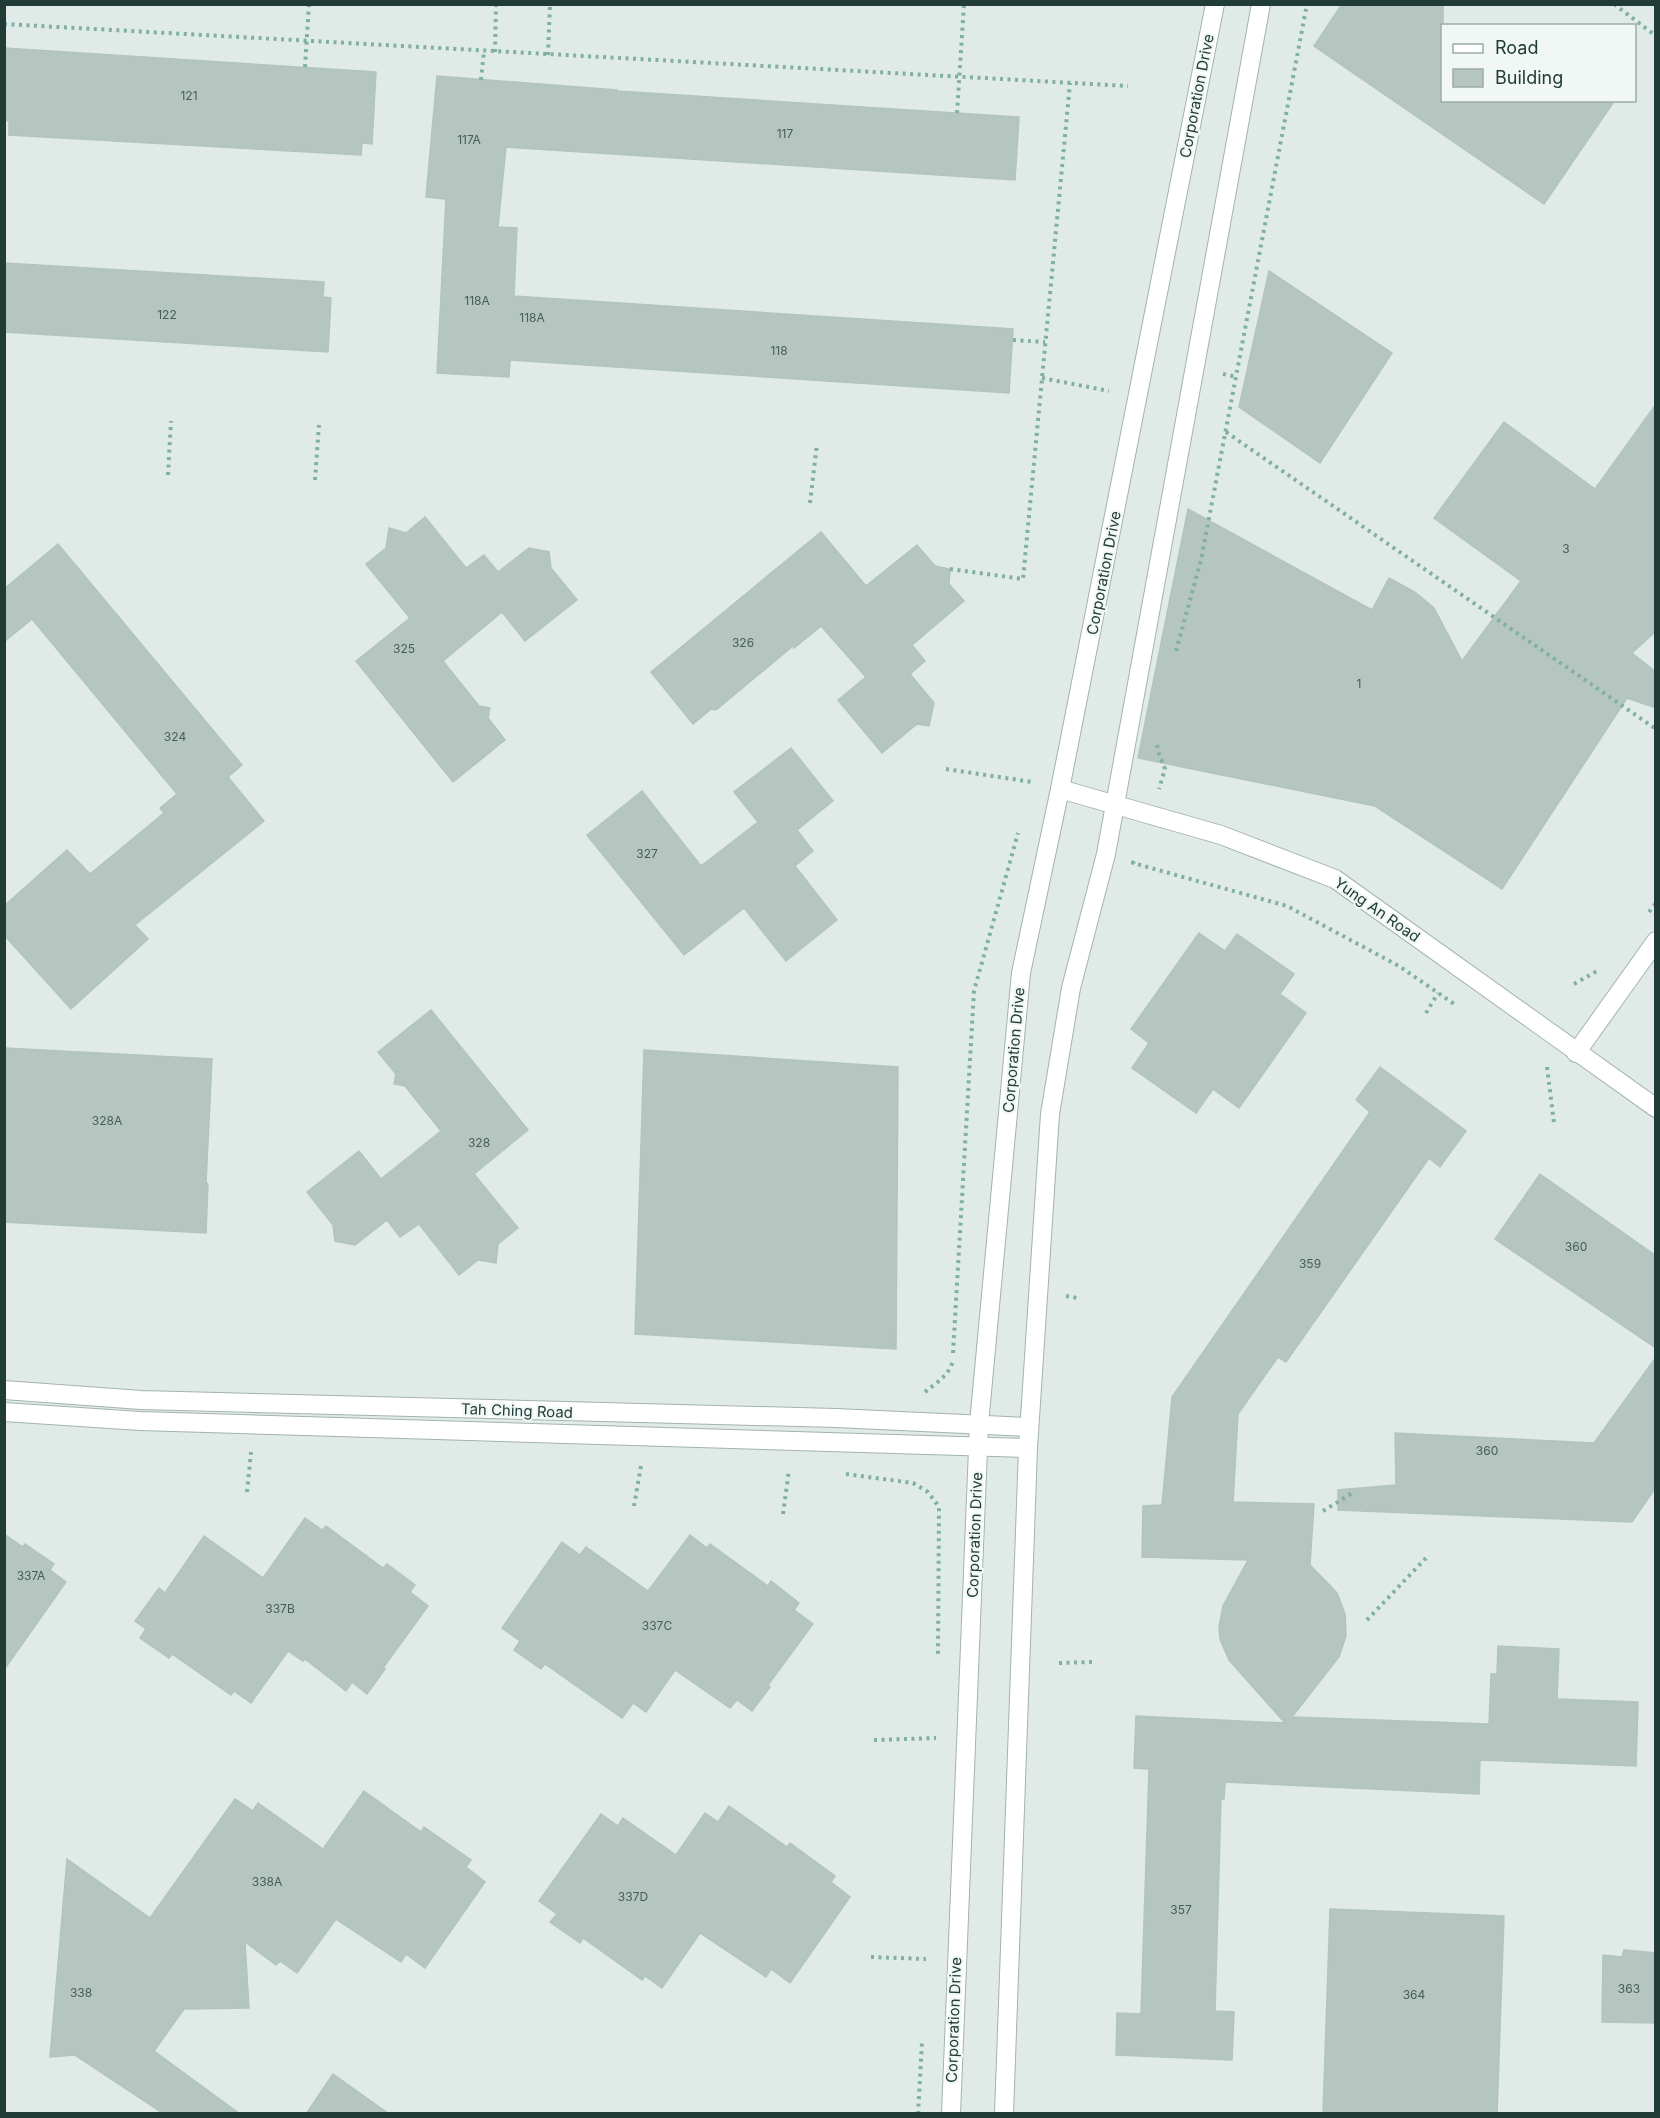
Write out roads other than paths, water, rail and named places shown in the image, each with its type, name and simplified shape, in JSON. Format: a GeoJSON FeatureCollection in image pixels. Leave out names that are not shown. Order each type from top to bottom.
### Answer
{"type":"FeatureCollection","features":[{"type":"Feature","properties":{"kind":"street","name":"Corporation Drive"},"geometry":{"type":"LineString","coordinates":[[951,2114],[979,1424],[1021,973],[1139,397],[1215,4]]}},
{"type":"Feature","properties":{"kind":"street"},"geometry":{"type":"LineString","coordinates":[[1004,2114],[1029,1426],[1050,1114],[1071,988],[1106,854],[1261,4]]}},
{"type":"Feature","properties":{"kind":"street","name":"Yung An Road"},"geometry":{"type":"LineString","coordinates":[[1060,789],[1221,835],[1335,879],[1656,1108]]}},
{"type":"Feature","properties":{"kind":"street"},"geometry":{"type":"LineString","coordinates":[[1576,1053],[1656,941]]}},
{"type":"Feature","properties":{"kind":"street","name":"Tah Ching Road"},"geometry":{"type":"LineString","coordinates":[[4,1390],[141,1400],[1029,1426]]}},
{"type":"Feature","properties":{"kind":"street","name":"Tah Ching Road"},"geometry":{"type":"LineString","coordinates":[[4,1412],[140,1421],[1028,1448]]}}]}
